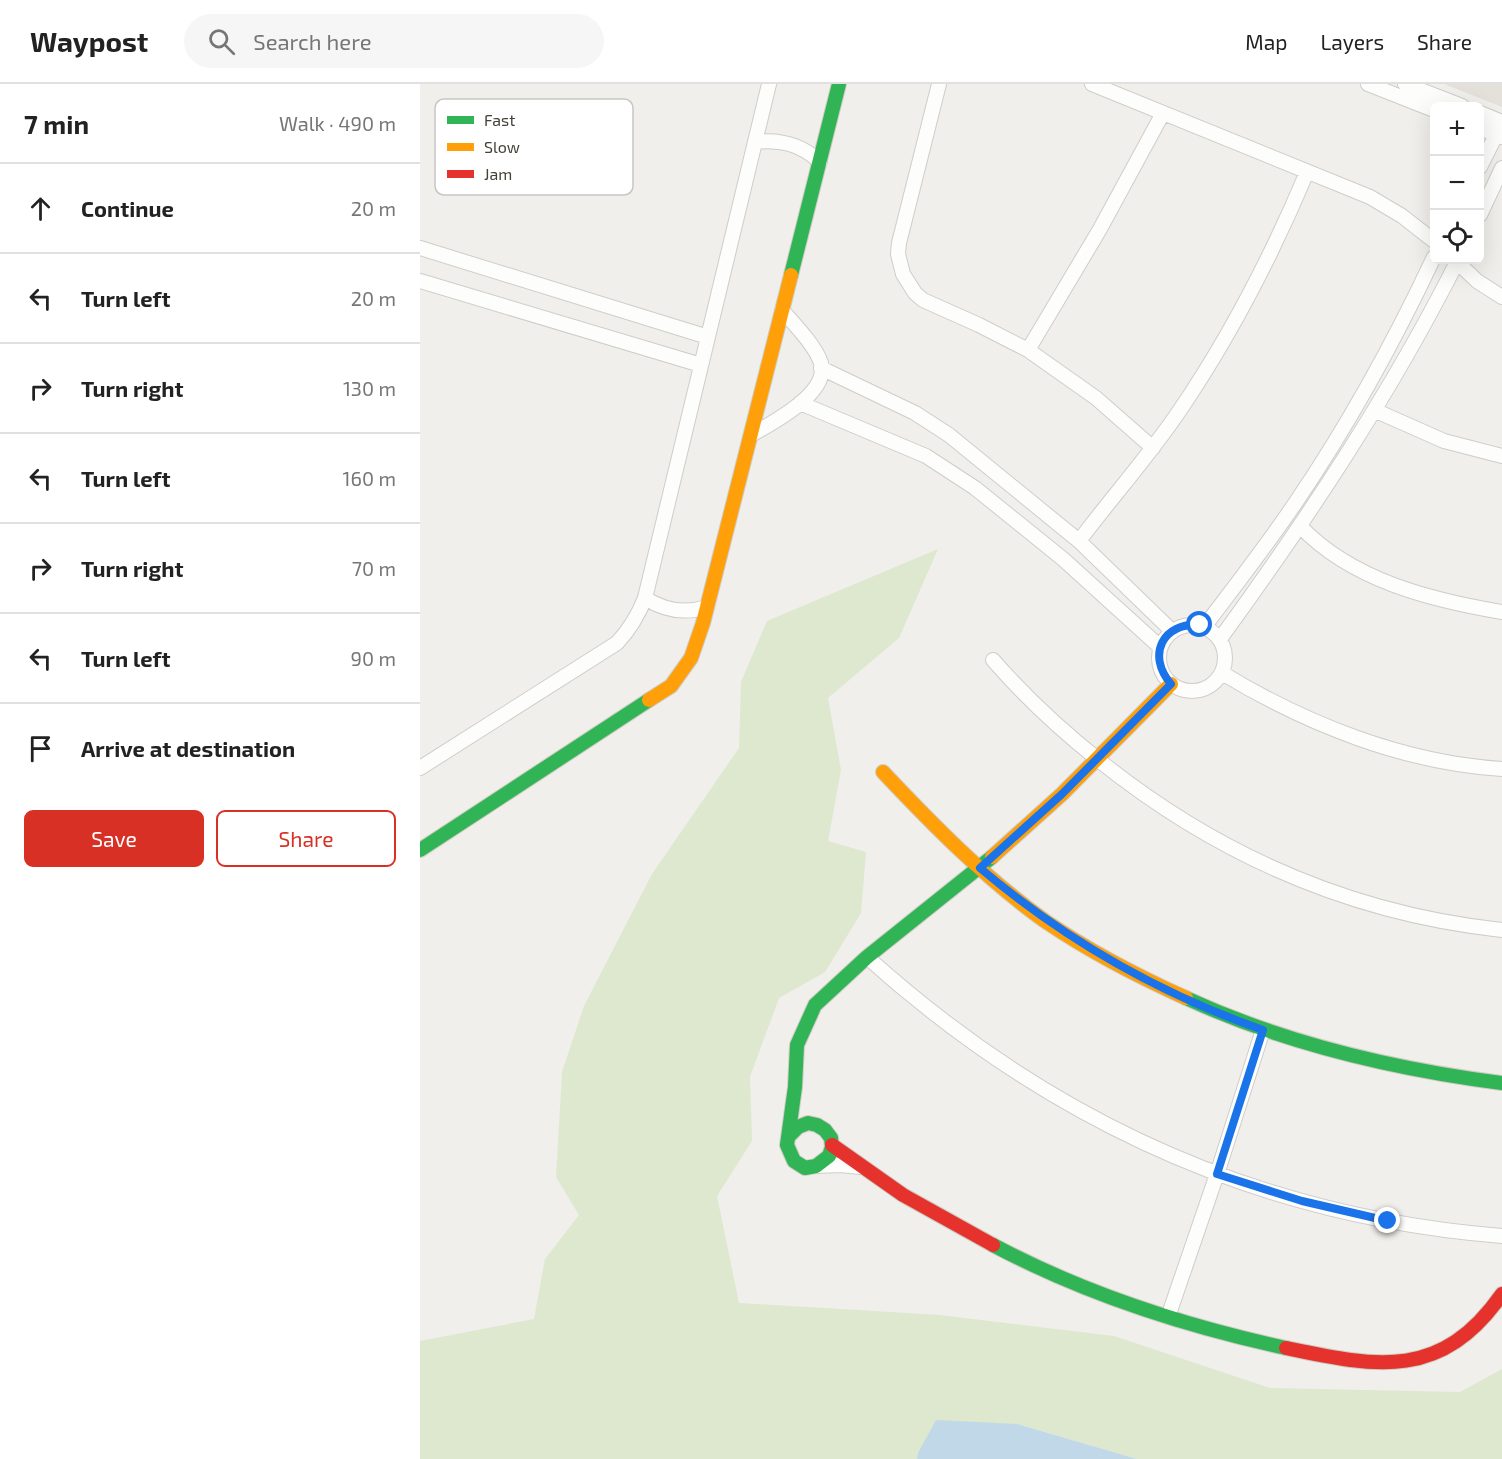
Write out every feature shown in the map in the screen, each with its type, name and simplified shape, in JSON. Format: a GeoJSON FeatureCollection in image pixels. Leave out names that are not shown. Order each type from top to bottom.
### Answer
{"type":"FeatureCollection","features":[{"type":"Feature","properties":{"kind":"street"},"geometry":{"type":"LineString","coordinates":[[420,768],[617,643],[634,621],[645,598],[770,84]]}},
{"type":"Feature","properties":{"kind":"street"},"geometry":{"type":"LineString","coordinates":[[420,850],[671,686],[682,673],[696,647],[707,607],[839,84]]}},
{"type":"Feature","properties":{"kind":"street"},"geometry":{"type":"LineString","coordinates":[[939,84],[899,243],[898,254],[903,274],[915,293],[923,300],[980,325],[1028,350],[1096,398],[1153,448]]}},
{"type":"Feature","properties":{"kind":"street"},"geometry":{"type":"LineString","coordinates":[[1092,84],[1370,197],[1402,216],[1430,238]]}},
{"type":"Feature","properties":{"kind":"street"},"geometry":{"type":"LineString","coordinates":[[1368,84],[1430,108]]}},
{"type":"Feature","properties":{"kind":"street"},"geometry":{"type":"LineString","coordinates":[[1405,84],[1452,102]]}},
{"type":"Feature","properties":{"kind":"street"},"geometry":{"type":"LineString","coordinates":[[1028,350],[1100,229],[1163,113]]}},
{"type":"Feature","properties":{"kind":"street"},"geometry":{"type":"LineString","coordinates":[[1484,117],[1501,129]]}},
{"type":"Feature","properties":{"kind":"street"},"geometry":{"type":"LineString","coordinates":[[1484,128],[1501,129]]}},
{"type":"Feature","properties":{"kind":"street"},"geometry":{"type":"LineString","coordinates":[[1484,159],[1501,129]]}},
{"type":"Feature","properties":{"kind":"street"},"geometry":{"type":"LineString","coordinates":[[755,142],[787,142],[805,150],[820,162]]}},
{"type":"Feature","properties":{"kind":"street"},"geometry":{"type":"LineString","coordinates":[[1481,210],[1502,168]]}},
{"type":"Feature","properties":{"kind":"street"},"geometry":{"type":"LineString","coordinates":[[1079,541],[1153,448],[1204,373],[1245,305],[1271,255],[1307,172]]}},
{"type":"Feature","properties":{"kind":"street"},"geometry":{"type":"LineString","coordinates":[[420,248],[708,337]]}},
{"type":"Feature","properties":{"kind":"street"},"geometry":{"type":"LineString","coordinates":[[1204,627],[1289,512],[1331,447],[1389,349],[1431,264]]}},
{"type":"Feature","properties":{"kind":"street"},"geometry":{"type":"LineString","coordinates":[[1220,639],[1300,526],[1374,411],[1455,264]]}},
{"type":"Feature","properties":{"kind":"street"},"geometry":{"type":"LineString","coordinates":[[1461,264],[1477,281],[1502,297]]}},
{"type":"Feature","properties":{"kind":"street"},"geometry":{"type":"LineString","coordinates":[[420,281],[701,365]]}},
{"type":"Feature","properties":{"kind":"street"},"geometry":{"type":"LineString","coordinates":[[751,435],[809,396],[822,368],[807,340],[782,310]]}},
{"type":"Feature","properties":{"kind":"street"},"geometry":{"type":"LineString","coordinates":[[822,368],[915,414],[950,435],[1079,541],[1172,631]]}},
{"type":"Feature","properties":{"kind":"street"},"geometry":{"type":"LineString","coordinates":[[800,403],[916,451],[975,488],[1056,553],[1160,647]]}},
{"type":"Feature","properties":{"kind":"street"},"geometry":{"type":"LineString","coordinates":[[1374,411],[1444,441],[1502,456]]}},
{"type":"Feature","properties":{"kind":"street"},"geometry":{"type":"LineString","coordinates":[[1300,526],[1338,559],[1363,571],[1434,597],[1502,612]]}},
{"type":"Feature","properties":{"kind":"street"},"geometry":{"type":"LineString","coordinates":[[645,598],[662,607],[680,611],[707,607]]}},
{"type":"Feature","properties":{"kind":"street"},"geometry":{"type":"LineString","coordinates":[[1190,624],[1204,627],[1210,629],[1220,639],[1226,653],[1226,663],[1222,673],[1216,681],[1199,690],[1179,689],[1171,684],[1160,667],[1158,657],[1160,647],[1172,631],[1190,624]]}},
{"type":"Feature","properties":{"kind":"street"},"geometry":{"type":"LineString","coordinates":[[993,660],[1047,717],[1097,759],[1158,805],[1191,826],[1258,862],[1293,878],[1404,913],[1502,930]]}},
{"type":"Feature","properties":{"kind":"street"},"geometry":{"type":"LineString","coordinates":[[1222,673],[1251,691],[1299,714],[1386,747],[1474,768],[1502,770]]}},
{"type":"Feature","properties":{"kind":"street"},"geometry":{"type":"LineString","coordinates":[[862,1167],[840,1165],[809,1168],[793,1161],[788,1154],[797,1045],[815,1005],[867,957],[980,868],[1038,816],[1171,684]]}},
{"type":"Feature","properties":{"kind":"street"},"geometry":{"type":"LineString","coordinates":[[883,772],[980,868],[1038,915],[1099,954],[1184,998],[1263,1030],[1335,1053],[1424,1073],[1502,1083]]}},
{"type":"Feature","properties":{"kind":"street"},"geometry":{"type":"LineString","coordinates":[[867,957],[937,1017],[1012,1071],[1112,1128],[1174,1157],[1217,1174],[1302,1201],[1356,1215],[1432,1229],[1502,1236]]}},
{"type":"Feature","properties":{"kind":"street"},"geometry":{"type":"LineString","coordinates":[[1168,1317],[1263,1030]]}},
{"type":"Feature","properties":{"kind":"street"},"geometry":{"type":"LineString","coordinates":[[795,1087],[810,1123]]}},
{"type":"Feature","properties":{"kind":"street"},"geometry":{"type":"LineString","coordinates":[[788,1137],[793,1129],[801,1124],[810,1123],[826,1130],[831,1137],[832,1145],[830,1154],[818,1166]]}},
{"type":"Feature","properties":{"kind":"street"},"geometry":{"type":"LineString","coordinates":[[832,1145],[941,1218],[1025,1261],[1100,1293],[1168,1317],[1244,1339],[1289,1349],[1381,1363],[1395,1363],[1435,1353],[1461,1339],[1484,1319],[1502,1294]]}},
{"type":"Feature","properties":{"kind":"shaded area"},"geometry":{"type":"Polygon","coordinates":[[[1444,84],[1502,84],[1502,107],[1444,84]]]}},
{"type":"Feature","properties":{"kind":"green space"},"geometry":{"type":"Polygon","coordinates":[[[938,549],[899,638],[828,698],[841,770],[828,841],[866,852],[861,913],[825,972],[779,998],[750,1077],[752,1141],[717,1196],[739,1303],[940,1315],[1114,1336],[1270,1388],[1460,1392],[1502,1369],[1502,1459],[1137,1459],[1017,1424],[918,1453],[917,1459],[420,1459],[420,1341],[534,1319],[545,1259],[579,1215],[556,1177],[562,1072],[584,1006],[652,874],[739,748],[741,682],[767,621],[938,549]]]}},
{"type":"Feature","properties":{"kind":"water"},"geometry":{"type":"Polygon","coordinates":[[[936,1420],[1017,1424],[1137,1459],[917,1459],[936,1420]]]}},
{"type":"Feature","properties":{"kind":"traffic: fast"},"geometry":{"type":"LineString","coordinates":[[791,275],[839,84]]}},
{"type":"Feature","properties":{"kind":"traffic: fast"},"geometry":{"type":"LineString","coordinates":[[420,850],[649,700]]}},
{"type":"Feature","properties":{"kind":"traffic: fast"},"geometry":{"type":"LineString","coordinates":[[788,1137],[798,1127],[808,1123],[817,1125],[831,1138],[832,1147],[829,1156],[816,1166],[805,1168],[794,1161],[787,1145],[795,1087],[797,1045],[815,1005],[867,957],[992,857]]}},
{"type":"Feature","properties":{"kind":"traffic: fast"},"geometry":{"type":"LineString","coordinates":[[1186,998],[1262,1029],[1341,1053],[1421,1070],[1502,1083]]}},
{"type":"Feature","properties":{"kind":"traffic: fast"},"geometry":{"type":"LineString","coordinates":[[993,1245],[1063,1279],[1136,1307],[1211,1330],[1286,1348]]}},
{"type":"Feature","properties":{"kind":"traffic: slow"},"geometry":{"type":"LineString","coordinates":[[649,700],[671,686],[691,658],[703,623],[791,275]]}},
{"type":"Feature","properties":{"kind":"traffic: slow"},"geometry":{"type":"LineString","coordinates":[[992,857],[1062,794],[1171,684]]}},
{"type":"Feature","properties":{"kind":"traffic: slow"},"geometry":{"type":"LineString","coordinates":[[883,772],[940,831],[981,869],[1045,921],[1079,943],[1186,998]]}},
{"type":"Feature","properties":{"kind":"traffic: jam"},"geometry":{"type":"LineString","coordinates":[[832,1145],[903,1195],[993,1245]]}},
{"type":"Feature","properties":{"kind":"traffic: jam"},"geometry":{"type":"LineString","coordinates":[[1286,1348],[1350,1360],[1405,1361],[1431,1354],[1455,1342],[1479,1322],[1502,1294]]}},
{"type":"Feature","properties":{"kind":"route"},"geometry":{"type":"LineString","coordinates":[[1200,625],[1180,626],[1165,638],[1160,647],[1158,657],[1160,667],[1171,684],[1062,794],[980,868],[1038,915],[1099,954],[1163,988],[1263,1030],[1217,1174],[1302,1201],[1388,1221]]}}]}
